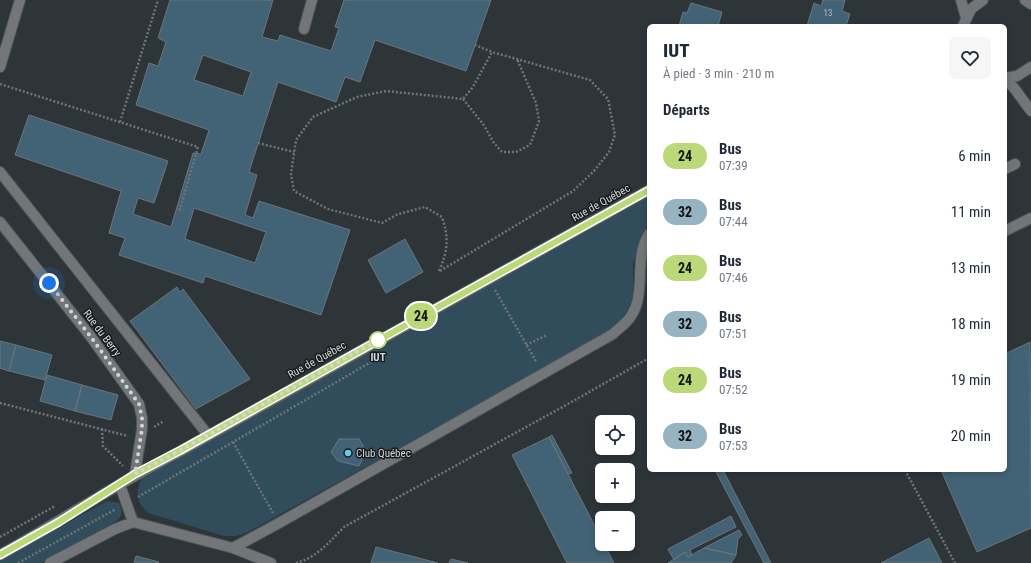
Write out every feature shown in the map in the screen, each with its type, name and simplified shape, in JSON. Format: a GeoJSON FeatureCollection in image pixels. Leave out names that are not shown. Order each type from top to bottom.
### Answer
{"type":"FeatureCollection","features":[{"type":"Feature","properties":{"kind":"street"},"geometry":{"type":"LineString","coordinates":[[0,67],[20,0]]}},
{"type":"Feature","properties":{"kind":"street"},"geometry":{"type":"LineString","coordinates":[[304,29],[312,0]]}},
{"type":"Feature","properties":{"kind":"street"},"geometry":{"type":"LineString","coordinates":[[962,0],[962,23]]}},
{"type":"Feature","properties":{"kind":"street"},"geometry":{"type":"LineString","coordinates":[[962,23],[972,9],[983,0]]}},
{"type":"Feature","properties":{"kind":"street"},"geometry":{"type":"LineString","coordinates":[[1025,0],[1031,4]]}},
{"type":"Feature","properties":{"kind":"street"},"geometry":{"type":"LineString","coordinates":[[1007,78],[1017,76],[1031,67]]}},
{"type":"Feature","properties":{"kind":"street"},"geometry":{"type":"LineString","coordinates":[[1007,80],[1031,111]]}},
{"type":"Feature","properties":{"kind":"street"},"geometry":{"type":"LineString","coordinates":[[1007,168],[1015,164]]}},
{"type":"Feature","properties":{"kind":"street"},"geometry":{"type":"LineString","coordinates":[[0,172],[208,435]]}},
{"type":"Feature","properties":{"kind":"street","name":"Rue de Québec"},"geometry":{"type":"LineString","coordinates":[[0,555],[59,522],[120,485],[135,474],[647,191]]}},
{"type":"Feature","properties":{"kind":"street"},"geometry":{"type":"LineString","coordinates":[[1007,231],[1031,218]]}},
{"type":"Feature","properties":{"kind":"street","name":"Rue du Berry"},"geometry":{"type":"LineString","coordinates":[[0,222],[91,337],[139,404],[142,418],[142,429],[135,474]]}},
{"type":"Feature","properties":{"kind":"street"},"geometry":{"type":"LineString","coordinates":[[233,548],[279,524],[542,373],[613,334],[632,316],[639,293],[641,252],[647,238]]}},
{"type":"Feature","properties":{"kind":"street"},"geometry":{"type":"LineString","coordinates":[[120,485],[133,522]]}},
{"type":"Feature","properties":{"kind":"street"},"geometry":{"type":"LineString","coordinates":[[50,563],[115,529],[133,522],[233,548],[267,562]]}},
{"type":"Feature","properties":{"kind":"path"},"geometry":{"type":"LineString","coordinates":[[120,122],[158,0]]}},
{"type":"Feature","properties":{"kind":"path"},"geometry":{"type":"LineString","coordinates":[[475,45],[492,52],[516,58],[590,80],[608,99],[615,135],[609,152],[594,171],[573,191],[439,271],[445,258],[448,235],[442,217],[425,206],[398,214],[382,224],[328,209],[294,191],[291,174],[296,140],[313,117],[357,97],[386,91],[463,98],[483,124],[494,143],[502,152],[516,152],[530,145],[539,121],[536,103],[516,58]]}},
{"type":"Feature","properties":{"kind":"path"},"geometry":{"type":"LineString","coordinates":[[463,98],[473,87],[492,52]]}},
{"type":"Feature","properties":{"kind":"path"},"geometry":{"type":"LineString","coordinates":[[0,84],[198,147],[179,212]]}},
{"type":"Feature","properties":{"kind":"path"},"geometry":{"type":"LineString","coordinates":[[258,143],[294,152]]}},
{"type":"Feature","properties":{"kind":"path"},"geometry":{"type":"LineString","coordinates":[[489,293],[501,286]]}},
{"type":"Feature","properties":{"kind":"path"},"geometry":{"type":"LineString","coordinates":[[495,290],[542,373]]}},
{"type":"Feature","properties":{"kind":"path"},"geometry":{"type":"LineString","coordinates":[[526,345],[547,335]]}},
{"type":"Feature","properties":{"kind":"path"},"geometry":{"type":"LineString","coordinates":[[18,563],[233,442],[382,355]]}},
{"type":"Feature","properties":{"kind":"path"},"geometry":{"type":"LineString","coordinates":[[296,563],[309,560],[326,546],[344,527],[647,359]]}},
{"type":"Feature","properties":{"kind":"path"},"geometry":{"type":"LineString","coordinates":[[0,403],[133,437]]}},
{"type":"Feature","properties":{"kind":"path"},"geometry":{"type":"LineString","coordinates":[[102,429],[103,446],[124,466],[126,459]]}},
{"type":"Feature","properties":{"kind":"path"},"geometry":{"type":"LineString","coordinates":[[233,442],[279,524]]}},
{"type":"Feature","properties":{"kind":"path"},"geometry":{"type":"LineString","coordinates":[[906,472],[955,563]]}},
{"type":"Feature","properties":{"kind":"shaded area"},"geometry":{"type":"Polygon","coordinates":[[[647,195],[647,228],[641,235],[633,264],[633,297],[628,309],[613,330],[248,532],[236,536],[224,536],[148,513],[141,505],[137,493],[142,478],[647,195]]]}},
{"type":"Feature","properties":{"kind":"shaded area"},"geometry":{"type":"Polygon","coordinates":[[[107,501],[119,503],[122,511],[121,516],[115,522],[41,563],[0,563],[0,560],[107,501]]]}},
{"type":"Feature","properties":{"kind":"building"},"geometry":{"type":"Polygon","coordinates":[[[170,0],[273,0],[262,37],[278,41],[280,35],[331,51],[339,28],[335,27],[344,0],[491,0],[466,71],[375,40],[360,82],[345,77],[336,102],[278,82],[249,172],[257,175],[245,215],[253,218],[259,201],[350,230],[321,315],[205,276],[203,283],[119,255],[125,238],[109,233],[121,191],[15,155],[29,115],[168,161],[154,203],[138,198],[133,214],[171,227],[193,153],[201,154],[209,130],[136,105],[149,63],[158,66],[166,42],[158,38],[170,0]],[[203,55],[194,80],[243,96],[251,72],[203,55]],[[194,208],[185,239],[255,263],[266,232],[194,208]]]}},
{"type":"Feature","properties":{"kind":"building"},"geometry":{"type":"Polygon","coordinates":[[[823,0],[845,0],[842,11],[850,14],[847,24],[808,24],[814,3],[821,6],[823,0]]]}},
{"type":"Feature","properties":{"kind":"building"},"geometry":{"type":"Polygon","coordinates":[[[691,3],[722,12],[719,24],[680,24],[683,12],[687,13],[691,3]]]}},
{"type":"Feature","properties":{"kind":"building"},"geometry":{"type":"Polygon","coordinates":[[[405,239],[423,272],[386,293],[368,260],[405,239]]]}},
{"type":"Feature","properties":{"kind":"building"},"geometry":{"type":"Polygon","coordinates":[[[177,287],[180,292],[183,289],[250,379],[196,409],[130,321],[177,287]]]}},
{"type":"Feature","properties":{"kind":"building"},"geometry":{"type":"Polygon","coordinates":[[[0,341],[16,345],[9,371],[0,368],[0,341]]]}},
{"type":"Feature","properties":{"kind":"building"},"geometry":{"type":"Polygon","coordinates":[[[1030,342],[1031,528],[977,552],[942,472],[1007,472],[1007,353],[1030,342]]]}},
{"type":"Feature","properties":{"kind":"building"},"geometry":{"type":"Polygon","coordinates":[[[16,345],[52,355],[45,380],[9,371],[16,345]]]}},
{"type":"Feature","properties":{"kind":"building"},"geometry":{"type":"Polygon","coordinates":[[[47,375],[82,385],[75,411],[40,401],[47,375]]]}},
{"type":"Feature","properties":{"kind":"building"},"geometry":{"type":"Polygon","coordinates":[[[82,385],[118,395],[111,420],[75,411],[82,385]]]}},
{"type":"Feature","properties":{"kind":"building"},"geometry":{"type":"Polygon","coordinates":[[[552,435],[572,473],[568,474],[549,437],[552,435]]]}},
{"type":"Feature","properties":{"kind":"building"},"geometry":{"type":"Polygon","coordinates":[[[549,437],[595,526],[595,551],[608,551],[614,563],[567,563],[512,455],[549,437]]]}},
{"type":"Feature","properties":{"kind":"building","name":"Club Québec"},"geometry":{"type":"Polygon","coordinates":[[[339,439],[359,439],[364,447],[362,451],[364,455],[359,466],[338,461],[331,452],[339,439]]]}},
{"type":"Feature","properties":{"kind":"building"},"geometry":{"type":"Polygon","coordinates":[[[716,472],[724,472],[771,563],[764,563],[716,472]]]}},
{"type":"Feature","properties":{"kind":"building"},"geometry":{"type":"Polygon","coordinates":[[[731,516],[736,527],[690,550],[692,555],[688,557],[685,552],[674,560],[668,549],[731,516]]]}},
{"type":"Feature","properties":{"kind":"building"},"geometry":{"type":"Polygon","coordinates":[[[739,530],[742,535],[738,539],[736,555],[704,548],[739,530]]]}},
{"type":"Feature","properties":{"kind":"building"},"geometry":{"type":"Polygon","coordinates":[[[929,538],[942,563],[881,563],[929,538]]]}},
{"type":"Feature","properties":{"kind":"building"},"geometry":{"type":"Polygon","coordinates":[[[376,547],[438,563],[371,563],[376,547]]]}},
{"type":"Feature","properties":{"kind":"building"},"geometry":{"type":"Polygon","coordinates":[[[704,548],[736,555],[731,563],[668,563],[685,552],[688,557],[704,548]]]}},
{"type":"Feature","properties":{"kind":"building"},"geometry":{"type":"Polygon","coordinates":[[[136,556],[159,562],[134,563],[136,556]]]}},
{"type":"Feature","properties":{"kind":"building"},"geometry":{"type":"Polygon","coordinates":[[[451,559],[468,563],[449,563],[451,559]]]}},
{"type":"Feature","properties":{"kind":"bus line","name":"24"},"geometry":{"type":"LineString","coordinates":[[0,555],[59,522],[120,485],[135,474],[181,450],[647,191]]}},
{"type":"Feature","properties":{"kind":"place","name":"IUT"},"geometry":{"type":"Point","coordinates":[378,340]}},
{"type":"Feature","properties":{"kind":"place","name":"Club Québec"},"geometry":{"type":"Point","coordinates":[348,453]}},
{"type":"Feature","properties":{"kind":"route"},"geometry":{"type":"LineString","coordinates":[[49,283],[91,337],[139,404],[142,418],[142,429],[135,474],[378,340]]}}]}
